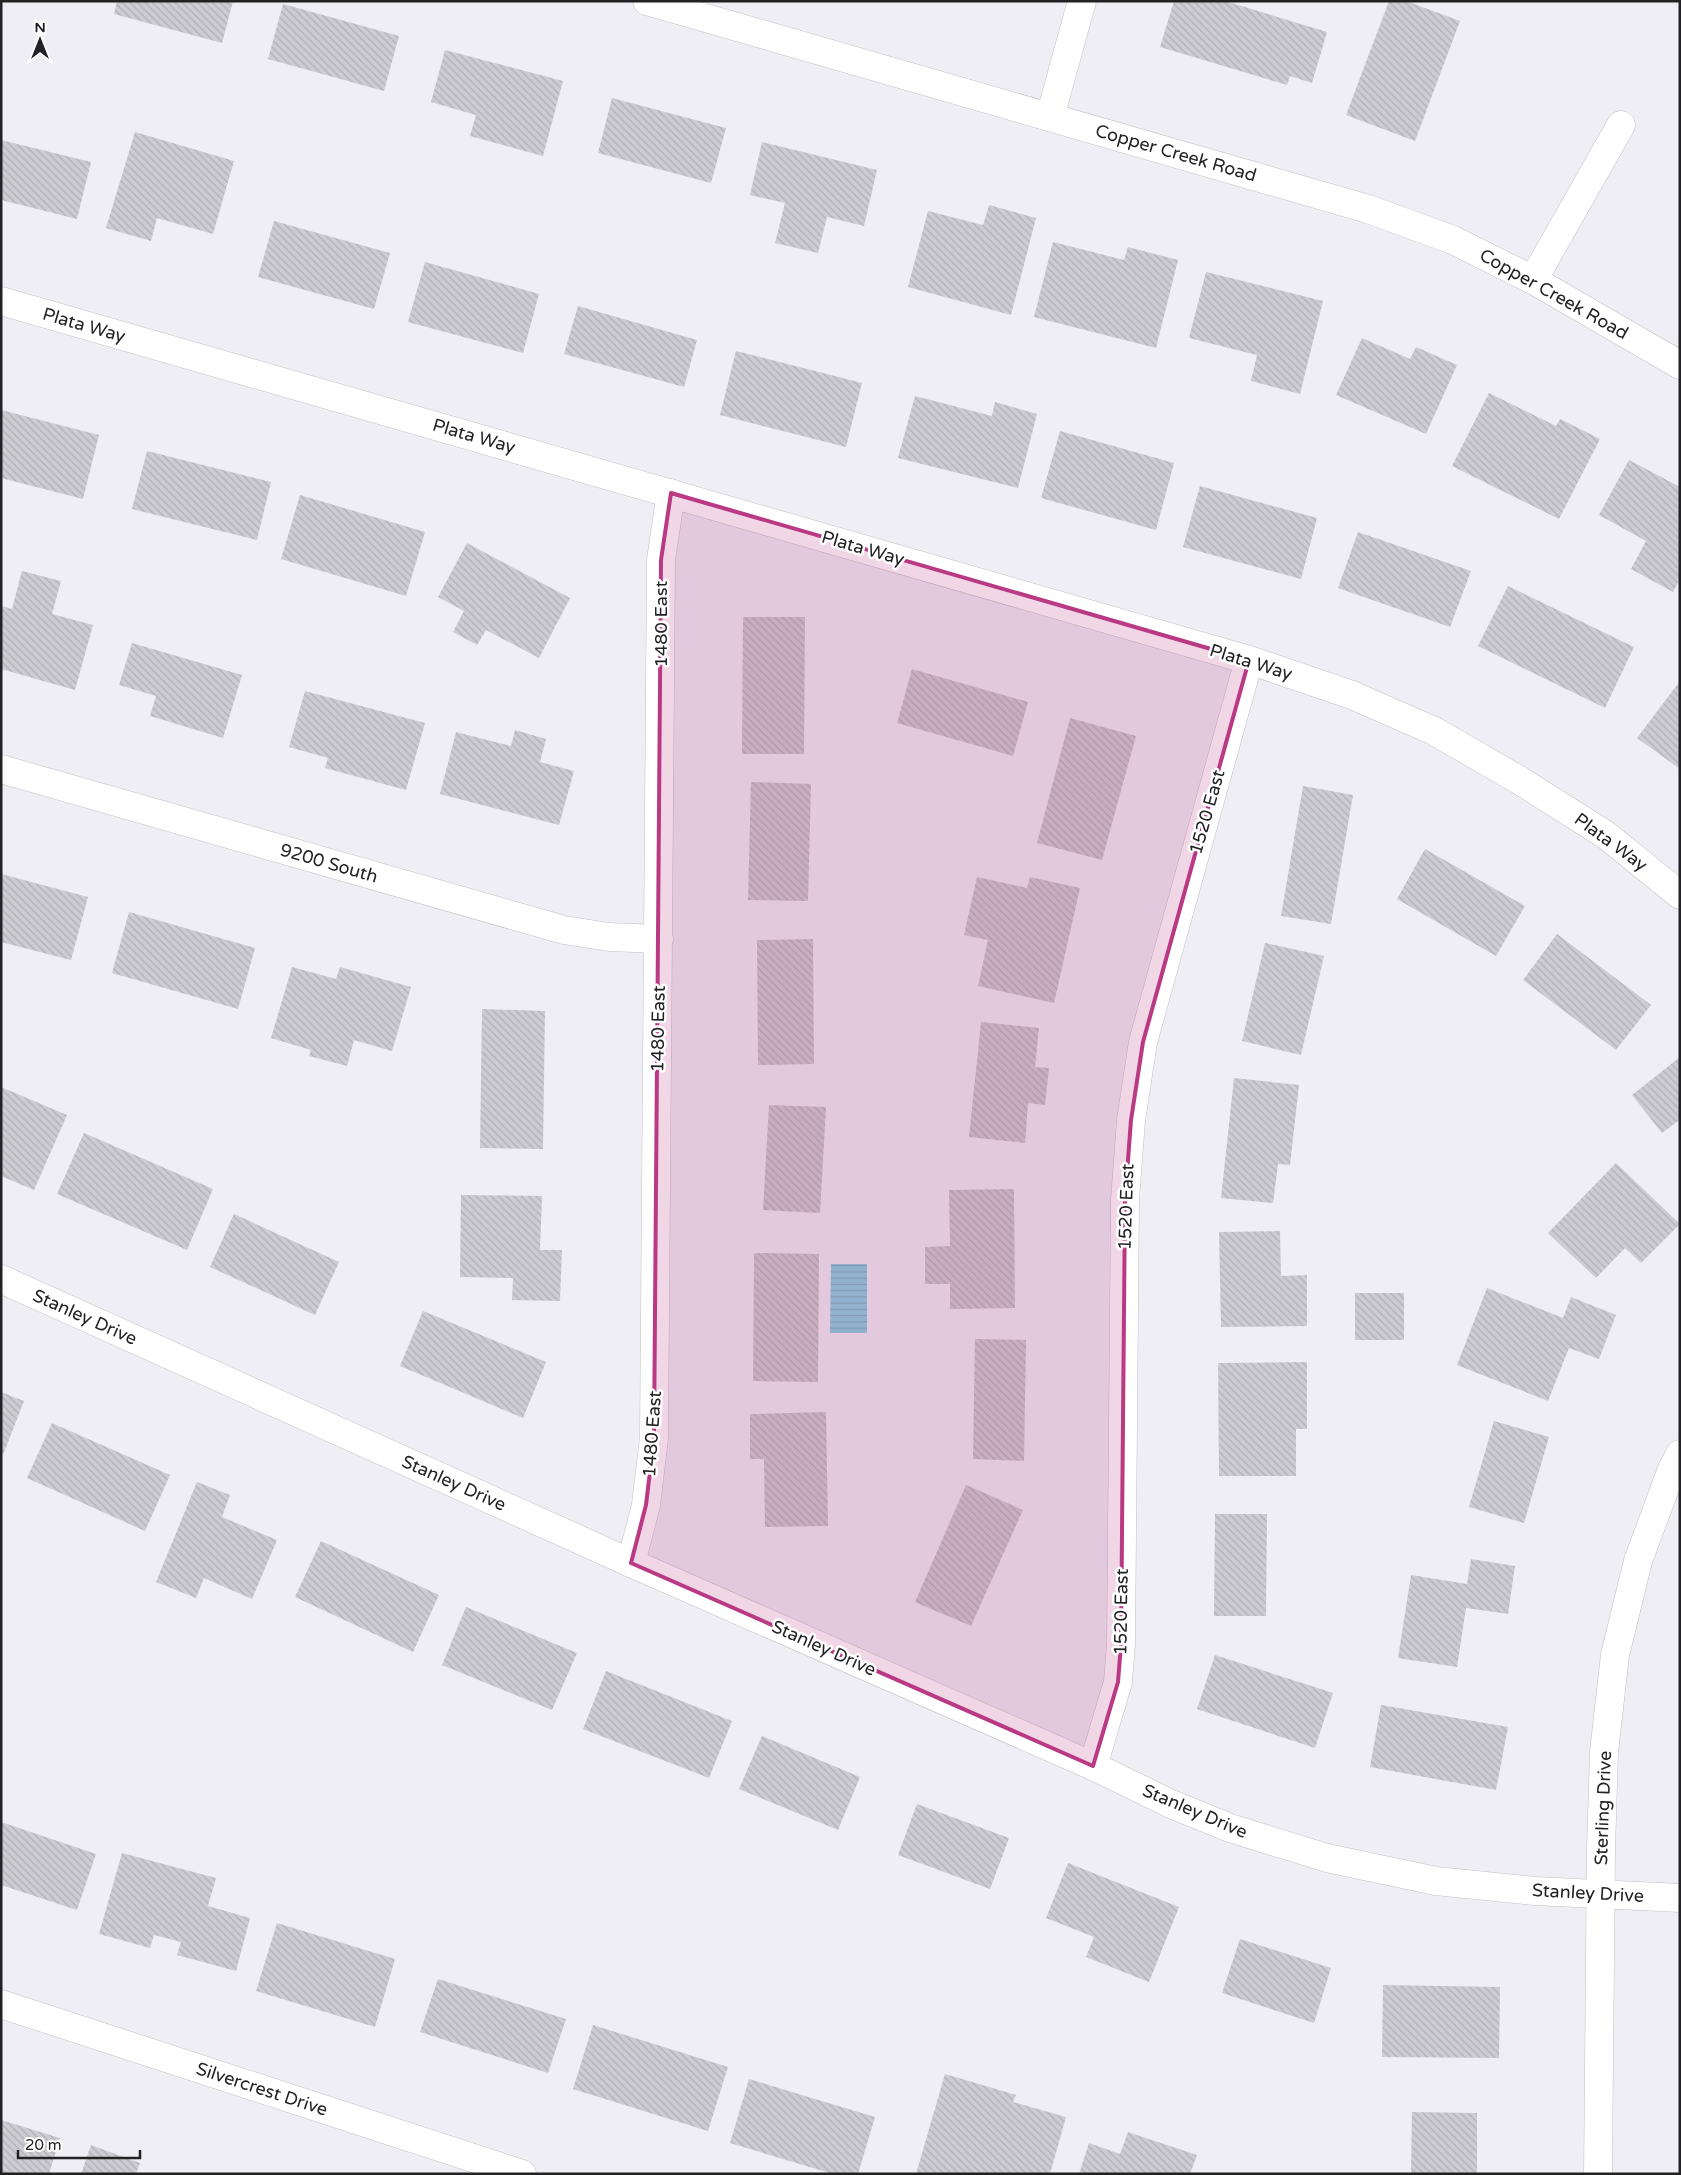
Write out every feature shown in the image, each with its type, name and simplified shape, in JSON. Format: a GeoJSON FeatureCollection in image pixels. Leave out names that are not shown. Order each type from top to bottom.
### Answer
{"type":"FeatureCollection","features":[{"type":"Feature","properties":{"kind":"street","name":"Copper Creek Road"},"geometry":{"type":"LineString","coordinates":[[648,1],[1368,208],[1453,240],[1533,280],[1680,365]]}},
{"type":"Feature","properties":{"kind":"street"},"geometry":{"type":"LineString","coordinates":[[1050,117],[1082,1]]}},
{"type":"Feature","properties":{"kind":"street"},"geometry":{"type":"LineString","coordinates":[[1533,280],[1621,126]]}},
{"type":"Feature","properties":{"kind":"street","name":"Plata Way"},"geometry":{"type":"LineString","coordinates":[[1,301],[1249,660],[1352,695],[1434,731],[1519,780],[1606,835],[1680,894]]}},
{"type":"Feature","properties":{"kind":"street","name":"1480 East"},"geometry":{"type":"LineString","coordinates":[[630,1563],[646,1505],[654,1438],[661,560],[671,493]]}},
{"type":"Feature","properties":{"kind":"street","name":"1520 East"},"geometry":{"type":"LineString","coordinates":[[1093,1766],[1118,1682],[1121,1644],[1125,1200],[1131,1120],[1143,1042],[1249,660]]}},
{"type":"Feature","properties":{"kind":"street","name":"9200 South"},"geometry":{"type":"LineString","coordinates":[[1,769],[564,930],[609,937],[659,939]]}},
{"type":"Feature","properties":{"kind":"street","name":"Stanley Drive"},"geometry":{"type":"LineString","coordinates":[[1,1279],[630,1563],[1093,1766],[1171,1804],[1230,1828],[1327,1858],[1436,1880],[1535,1891],[1680,1898]]}},
{"type":"Feature","properties":{"kind":"street","name":"Sterling Drive"},"geometry":{"type":"LineString","coordinates":[[1598,2174],[1600,1895],[1604,1752],[1615,1655],[1638,1561],[1672,1470],[1680,1454]]}},
{"type":"Feature","properties":{"kind":"street","name":"Silvercrest Drive"},"geometry":{"type":"LineString","coordinates":[[1,2004],[522,2174]]}},
{"type":"Feature","properties":{"kind":"highlighted area"},"geometry":{"type":"Polygon","coordinates":[[[671,493],[1249,660],[1143,1042],[1131,1120],[1125,1200],[1121,1644],[1118,1682],[1093,1766],[631,1563],[646,1505],[654,1438],[661,560],[671,493]]]}},
{"type":"Feature","properties":{"kind":"water"},"geometry":{"type":"Polygon","coordinates":[[[831,1264],[867,1264],[867,1333],[830,1333],[831,1264]]]}},
{"type":"Feature","properties":{"kind":"building"},"geometry":{"type":"Polygon","coordinates":[[[117,1],[233,1],[222,43],[114,14],[117,1]]]}},
{"type":"Feature","properties":{"kind":"building"},"geometry":{"type":"Polygon","coordinates":[[[1174,1],[1225,1],[1327,32],[1312,83],[1290,76],[1287,85],[1160,47],[1174,1]]]}},
{"type":"Feature","properties":{"kind":"building"},"geometry":{"type":"Polygon","coordinates":[[[1389,1],[1406,1],[1460,21],[1415,141],[1346,115],[1389,1]]]}},
{"type":"Feature","properties":{"kind":"building"},"geometry":{"type":"Polygon","coordinates":[[[283,4],[399,36],[384,91],[268,59],[283,4]]]}},
{"type":"Feature","properties":{"kind":"building"},"geometry":{"type":"Polygon","coordinates":[[[445,50],[563,81],[543,156],[470,136],[476,115],[431,102],[445,50]]]}},
{"type":"Feature","properties":{"kind":"building"},"geometry":{"type":"Polygon","coordinates":[[[612,98],[726,128],[711,183],[598,153],[612,98]]]}},
{"type":"Feature","properties":{"kind":"building"},"geometry":{"type":"Polygon","coordinates":[[[135,132],[234,161],[213,234],[157,218],[151,241],[106,228],[135,132]]]}},
{"type":"Feature","properties":{"kind":"building"},"geometry":{"type":"Polygon","coordinates":[[[1,140],[91,162],[77,219],[1,200],[1,140]]]}},
{"type":"Feature","properties":{"kind":"building"},"geometry":{"type":"Polygon","coordinates":[[[762,142],[877,170],[864,226],[827,217],[818,253],[775,243],[785,203],[750,195],[762,142]]]}},
{"type":"Feature","properties":{"kind":"building"},"geometry":{"type":"Polygon","coordinates":[[[989,205],[1036,218],[1011,315],[908,287],[928,211],[983,225],[989,205]]]}},
{"type":"Feature","properties":{"kind":"building"},"geometry":{"type":"Polygon","coordinates":[[[274,221],[390,253],[374,309],[258,277],[274,221]]]}},
{"type":"Feature","properties":{"kind":"building"},"geometry":{"type":"Polygon","coordinates":[[[1053,242],[1124,260],[1128,247],[1178,260],[1156,348],[1034,317],[1053,242]]]}},
{"type":"Feature","properties":{"kind":"building"},"geometry":{"type":"Polygon","coordinates":[[[425,262],[539,294],[523,353],[408,322],[425,262]]]}},
{"type":"Feature","properties":{"kind":"building"},"geometry":{"type":"Polygon","coordinates":[[[1206,272],[1323,301],[1300,394],[1251,381],[1257,355],[1189,338],[1206,272]]]}},
{"type":"Feature","properties":{"kind":"building"},"geometry":{"type":"Polygon","coordinates":[[[578,306],[697,340],[684,387],[564,354],[578,306]]]}},
{"type":"Feature","properties":{"kind":"building"},"geometry":{"type":"Polygon","coordinates":[[[1362,338],[1410,359],[1416,347],[1457,365],[1426,434],[1336,395],[1362,338]]]}},
{"type":"Feature","properties":{"kind":"building"},"geometry":{"type":"Polygon","coordinates":[[[736,351],[862,383],[846,447],[720,415],[736,351]]]}},
{"type":"Feature","properties":{"kind":"building"},"geometry":{"type":"Polygon","coordinates":[[[1489,393],[1556,426],[1560,419],[1600,439],[1559,519],[1452,466],[1489,393]]]}},
{"type":"Feature","properties":{"kind":"building"},"geometry":{"type":"Polygon","coordinates":[[[915,396],[992,416],[995,402],[1037,414],[1018,488],[898,458],[915,396]]]}},
{"type":"Feature","properties":{"kind":"building"},"geometry":{"type":"Polygon","coordinates":[[[1,410],[99,435],[83,499],[1,478],[1,410]]]}},
{"type":"Feature","properties":{"kind":"building"},"geometry":{"type":"Polygon","coordinates":[[[1060,431],[1174,463],[1156,530],[1041,498],[1060,431]]]}},
{"type":"Feature","properties":{"kind":"building"},"geometry":{"type":"Polygon","coordinates":[[[147,451],[271,482],[257,540],[132,509],[147,451]]]}},
{"type":"Feature","properties":{"kind":"building"},"geometry":{"type":"Polygon","coordinates":[[[1629,460],[1680,487],[1680,579],[1673,592],[1631,569],[1646,541],[1599,515],[1629,460]]]}},
{"type":"Feature","properties":{"kind":"building"},"geometry":{"type":"Polygon","coordinates":[[[1200,486],[1317,518],[1301,579],[1183,547],[1200,486]]]}},
{"type":"Feature","properties":{"kind":"building"},"geometry":{"type":"Polygon","coordinates":[[[300,495],[425,532],[406,596],[281,559],[300,495]]]}},
{"type":"Feature","properties":{"kind":"building"},"geometry":{"type":"Polygon","coordinates":[[[1358,532],[1471,571],[1450,627],[1338,588],[1358,532]]]}},
{"type":"Feature","properties":{"kind":"building"},"geometry":{"type":"Polygon","coordinates":[[[467,543],[570,598],[539,658],[486,630],[477,645],[453,632],[464,611],[438,597],[467,543]]]}},
{"type":"Feature","properties":{"kind":"building"},"geometry":{"type":"Polygon","coordinates":[[[22,571],[61,581],[52,614],[93,625],[75,690],[1,669],[1,606],[12,609],[22,571]]]}},
{"type":"Feature","properties":{"kind":"building"},"geometry":{"type":"Polygon","coordinates":[[[1508,586],[1634,647],[1605,708],[1478,646],[1508,586]]]}},
{"type":"Feature","properties":{"kind":"building"},"geometry":{"type":"Polygon","coordinates":[[[743,617],[805,617],[804,754],[742,754],[743,617]]]}},
{"type":"Feature","properties":{"kind":"building"},"geometry":{"type":"Polygon","coordinates":[[[132,643],[242,675],[223,738],[150,716],[156,696],[119,685],[132,643]]]}},
{"type":"Feature","properties":{"kind":"building"},"geometry":{"type":"Polygon","coordinates":[[[912,669],[1028,702],[1013,756],[897,723],[912,669]]]}},
{"type":"Feature","properties":{"kind":"building"},"geometry":{"type":"Polygon","coordinates":[[[1680,681],[1680,769],[1637,738],[1680,681]]]}},
{"type":"Feature","properties":{"kind":"building"},"geometry":{"type":"Polygon","coordinates":[[[305,691],[425,723],[406,790],[325,768],[328,758],[289,747],[305,691]]]}},
{"type":"Feature","properties":{"kind":"building"},"geometry":{"type":"Polygon","coordinates":[[[1070,718],[1136,736],[1102,860],[1037,843],[1070,718]]]}},
{"type":"Feature","properties":{"kind":"building"},"geometry":{"type":"Polygon","coordinates":[[[515,730],[546,739],[540,762],[574,771],[559,825],[440,794],[456,732],[511,746],[515,730]]]}},
{"type":"Feature","properties":{"kind":"building"},"geometry":{"type":"Polygon","coordinates":[[[751,782],[811,784],[808,901],[748,900],[751,782]]]}},
{"type":"Feature","properties":{"kind":"building"},"geometry":{"type":"Polygon","coordinates":[[[1303,786],[1353,795],[1331,924],[1281,916],[1303,786]]]}},
{"type":"Feature","properties":{"kind":"building"},"geometry":{"type":"Polygon","coordinates":[[[1425,849],[1525,906],[1496,956],[1397,899],[1425,849]]]}},
{"type":"Feature","properties":{"kind":"building"},"geometry":{"type":"Polygon","coordinates":[[[1,874],[88,897],[71,960],[1,942],[1,874]]]}},
{"type":"Feature","properties":{"kind":"building"},"geometry":{"type":"Polygon","coordinates":[[[977,877],[1027,888],[1030,877],[1080,888],[1054,1003],[978,986],[988,940],[964,935],[977,877]]]}},
{"type":"Feature","properties":{"kind":"building"},"geometry":{"type":"Polygon","coordinates":[[[129,912],[255,948],[238,1009],[112,973],[129,912]]]}},
{"type":"Feature","properties":{"kind":"building"},"geometry":{"type":"Polygon","coordinates":[[[1557,934],[1651,1005],[1616,1050],[1523,980],[1557,934]]]}},
{"type":"Feature","properties":{"kind":"building"},"geometry":{"type":"Polygon","coordinates":[[[813,939],[814,1064],[758,1065],[757,940],[813,939]]]}},
{"type":"Feature","properties":{"kind":"building"},"geometry":{"type":"Polygon","coordinates":[[[1265,943],[1324,956],[1301,1055],[1242,1041],[1265,943]]]}},
{"type":"Feature","properties":{"kind":"building"},"geometry":{"type":"Polygon","coordinates":[[[292,967],[336,979],[340,967],[411,987],[392,1051],[354,1040],[347,1066],[309,1056],[311,1050],[271,1038],[292,967]]]}},
{"type":"Feature","properties":{"kind":"building"},"geometry":{"type":"Polygon","coordinates":[[[482,1009],[545,1011],[543,1149],[480,1148],[482,1009]]]}},
{"type":"Feature","properties":{"kind":"building"},"geometry":{"type":"Polygon","coordinates":[[[981,1022],[1039,1028],[1035,1067],[1049,1068],[1045,1105],[1028,1103],[1025,1143],[969,1137],[981,1022]]]}},
{"type":"Feature","properties":{"kind":"building"},"geometry":{"type":"Polygon","coordinates":[[[1680,1057],[1680,1124],[1678,1121],[1662,1133],[1632,1095],[1680,1057]]]}},
{"type":"Feature","properties":{"kind":"building"},"geometry":{"type":"Polygon","coordinates":[[[1234,1078],[1299,1085],[1290,1165],[1278,1164],[1273,1203],[1221,1198],[1234,1078]]]}},
{"type":"Feature","properties":{"kind":"building"},"geometry":{"type":"Polygon","coordinates":[[[1,1087],[67,1115],[34,1190],[1,1176],[1,1087]]]}},
{"type":"Feature","properties":{"kind":"building"},"geometry":{"type":"Polygon","coordinates":[[[769,1105],[826,1107],[820,1213],[763,1210],[769,1105]]]}},
{"type":"Feature","properties":{"kind":"building"},"geometry":{"type":"Polygon","coordinates":[[[84,1133],[213,1189],[187,1250],[57,1194],[84,1133]]]}},
{"type":"Feature","properties":{"kind":"building"},"geometry":{"type":"Polygon","coordinates":[[[1616,1163],[1680,1224],[1641,1263],[1625,1248],[1596,1278],[1548,1233],[1616,1163]]]}},
{"type":"Feature","properties":{"kind":"building"},"geometry":{"type":"Polygon","coordinates":[[[1014,1189],[1015,1308],[950,1309],[950,1284],[925,1284],[925,1247],[950,1246],[949,1190],[1014,1189]]]}},
{"type":"Feature","properties":{"kind":"building"},"geometry":{"type":"Polygon","coordinates":[[[461,1195],[542,1196],[540,1250],[562,1250],[560,1301],[512,1300],[513,1278],[460,1277],[461,1195]]]}},
{"type":"Feature","properties":{"kind":"building"},"geometry":{"type":"Polygon","coordinates":[[[234,1214],[339,1262],[315,1315],[210,1267],[234,1214]]]}},
{"type":"Feature","properties":{"kind":"building"},"geometry":{"type":"Polygon","coordinates":[[[1280,1231],[1281,1276],[1307,1275],[1307,1326],[1221,1327],[1219,1232],[1280,1231]]]}},
{"type":"Feature","properties":{"kind":"building"},"geometry":{"type":"Polygon","coordinates":[[[754,1253],[819,1254],[818,1382],[753,1381],[754,1253]]]}},
{"type":"Feature","properties":{"kind":"building"},"geometry":{"type":"Polygon","coordinates":[[[1487,1288],[1563,1318],[1571,1297],[1616,1315],[1599,1359],[1569,1348],[1548,1401],[1457,1365],[1487,1288]]]}},
{"type":"Feature","properties":{"kind":"building"},"geometry":{"type":"Polygon","coordinates":[[[1355,1293],[1404,1293],[1404,1340],[1355,1340],[1355,1293]]]}},
{"type":"Feature","properties":{"kind":"building"},"geometry":{"type":"Polygon","coordinates":[[[423,1311],[546,1362],[523,1418],[400,1366],[423,1311]]]}},
{"type":"Feature","properties":{"kind":"building"},"geometry":{"type":"Polygon","coordinates":[[[975,1339],[1026,1340],[1024,1461],[973,1459],[975,1339]]]}},
{"type":"Feature","properties":{"kind":"building"},"geometry":{"type":"Polygon","coordinates":[[[1307,1362],[1307,1429],[1296,1429],[1296,1476],[1219,1476],[1218,1363],[1307,1362]]]}},
{"type":"Feature","properties":{"kind":"building"},"geometry":{"type":"Polygon","coordinates":[[[1,1392],[24,1401],[3,1455],[1,1454],[1,1392]]]}},
{"type":"Feature","properties":{"kind":"building"},"geometry":{"type":"Polygon","coordinates":[[[826,1412],[828,1526],[765,1527],[764,1459],[750,1459],[750,1414],[826,1412]]]}},
{"type":"Feature","properties":{"kind":"building"},"geometry":{"type":"Polygon","coordinates":[[[1494,1421],[1549,1437],[1524,1523],[1469,1507],[1494,1421]]]}},
{"type":"Feature","properties":{"kind":"building"},"geometry":{"type":"Polygon","coordinates":[[[52,1423],[170,1475],[145,1531],[27,1478],[52,1423]]]}},
{"type":"Feature","properties":{"kind":"building"},"geometry":{"type":"Polygon","coordinates":[[[197,1482],[230,1495],[222,1517],[277,1540],[252,1599],[204,1578],[196,1598],[156,1582],[197,1482]]]}},
{"type":"Feature","properties":{"kind":"building"},"geometry":{"type":"Polygon","coordinates":[[[966,1485],[1023,1510],[971,1626],[915,1602],[966,1485]]]}},
{"type":"Feature","properties":{"kind":"building"},"geometry":{"type":"Polygon","coordinates":[[[1215,1514],[1267,1514],[1266,1616],[1214,1616],[1215,1514]]]}},
{"type":"Feature","properties":{"kind":"building"},"geometry":{"type":"Polygon","coordinates":[[[321,1541],[439,1595],[413,1652],[295,1597],[321,1541]]]}},
{"type":"Feature","properties":{"kind":"building"},"geometry":{"type":"Polygon","coordinates":[[[1471,1559],[1515,1566],[1508,1614],[1466,1608],[1457,1667],[1398,1658],[1411,1575],[1467,1584],[1471,1559]]]}},
{"type":"Feature","properties":{"kind":"building"},"geometry":{"type":"Polygon","coordinates":[[[466,1607],[577,1653],[552,1710],[442,1665],[466,1607]]]}},
{"type":"Feature","properties":{"kind":"building"},"geometry":{"type":"Polygon","coordinates":[[[1215,1655],[1333,1693],[1315,1748],[1197,1709],[1215,1655]]]}},
{"type":"Feature","properties":{"kind":"building"},"geometry":{"type":"Polygon","coordinates":[[[606,1671],[732,1721],[709,1778],[583,1729],[606,1671]]]}},
{"type":"Feature","properties":{"kind":"building"},"geometry":{"type":"Polygon","coordinates":[[[1381,1705],[1508,1727],[1496,1790],[1370,1767],[1381,1705]]]}},
{"type":"Feature","properties":{"kind":"building"},"geometry":{"type":"Polygon","coordinates":[[[762,1736],[860,1777],[838,1830],[739,1789],[762,1736]]]}},
{"type":"Feature","properties":{"kind":"building"},"geometry":{"type":"Polygon","coordinates":[[[917,1804],[1009,1838],[990,1889],[898,1855],[917,1804]]]}},
{"type":"Feature","properties":{"kind":"building"},"geometry":{"type":"Polygon","coordinates":[[[1,1822],[96,1854],[77,1910],[1,1885],[1,1822]]]}},
{"type":"Feature","properties":{"kind":"building"},"geometry":{"type":"Polygon","coordinates":[[[122,1853],[216,1878],[208,1906],[250,1918],[236,1971],[177,1955],[181,1942],[154,1935],[150,1948],[99,1934],[122,1853]]]}},
{"type":"Feature","properties":{"kind":"building"},"geometry":{"type":"Polygon","coordinates":[[[1068,1863],[1179,1907],[1149,1982],[1086,1957],[1094,1937],[1046,1918],[1068,1863]]]}},
{"type":"Feature","properties":{"kind":"building"},"geometry":{"type":"Polygon","coordinates":[[[277,1923],[395,1959],[375,2027],[256,1991],[277,1923]]]}},
{"type":"Feature","properties":{"kind":"building"},"geometry":{"type":"Polygon","coordinates":[[[1240,1939],[1331,1968],[1314,2023],[1222,1993],[1240,1939]]]}},
{"type":"Feature","properties":{"kind":"building"},"geometry":{"type":"Polygon","coordinates":[[[438,1979],[566,2019],[548,2073],[420,2032],[438,1979]]]}},
{"type":"Feature","properties":{"kind":"building"},"geometry":{"type":"Polygon","coordinates":[[[1383,1985],[1500,1987],[1499,2058],[1382,2057],[1383,1985]]]}},
{"type":"Feature","properties":{"kind":"building"},"geometry":{"type":"Polygon","coordinates":[[[593,2025],[728,2067],[708,2131],[573,2089],[593,2025]]]}},
{"type":"Feature","properties":{"kind":"building"},"geometry":{"type":"Polygon","coordinates":[[[945,2074],[1016,2095],[1013,2102],[1066,2117],[1050,2174],[916,2174],[945,2074]]]}},
{"type":"Feature","properties":{"kind":"building"},"geometry":{"type":"Polygon","coordinates":[[[749,2079],[875,2117],[858,2174],[833,2174],[730,2143],[749,2079]]]}},
{"type":"Feature","properties":{"kind":"building"},"geometry":{"type":"Polygon","coordinates":[[[1412,2112],[1477,2113],[1477,2174],[1411,2174],[1412,2112]]]}},
{"type":"Feature","properties":{"kind":"building"},"geometry":{"type":"Polygon","coordinates":[[[1,2120],[60,2138],[49,2174],[1,2174],[1,2120]]]}},
{"type":"Feature","properties":{"kind":"building"},"geometry":{"type":"Polygon","coordinates":[[[1128,2132],[1197,2155],[1190,2174],[1079,2174],[1089,2143],[1120,2154],[1128,2132]]]}},
{"type":"Feature","properties":{"kind":"building"},"geometry":{"type":"Polygon","coordinates":[[[91,2145],[140,2163],[136,2174],[81,2174],[91,2145]]]}}]}
